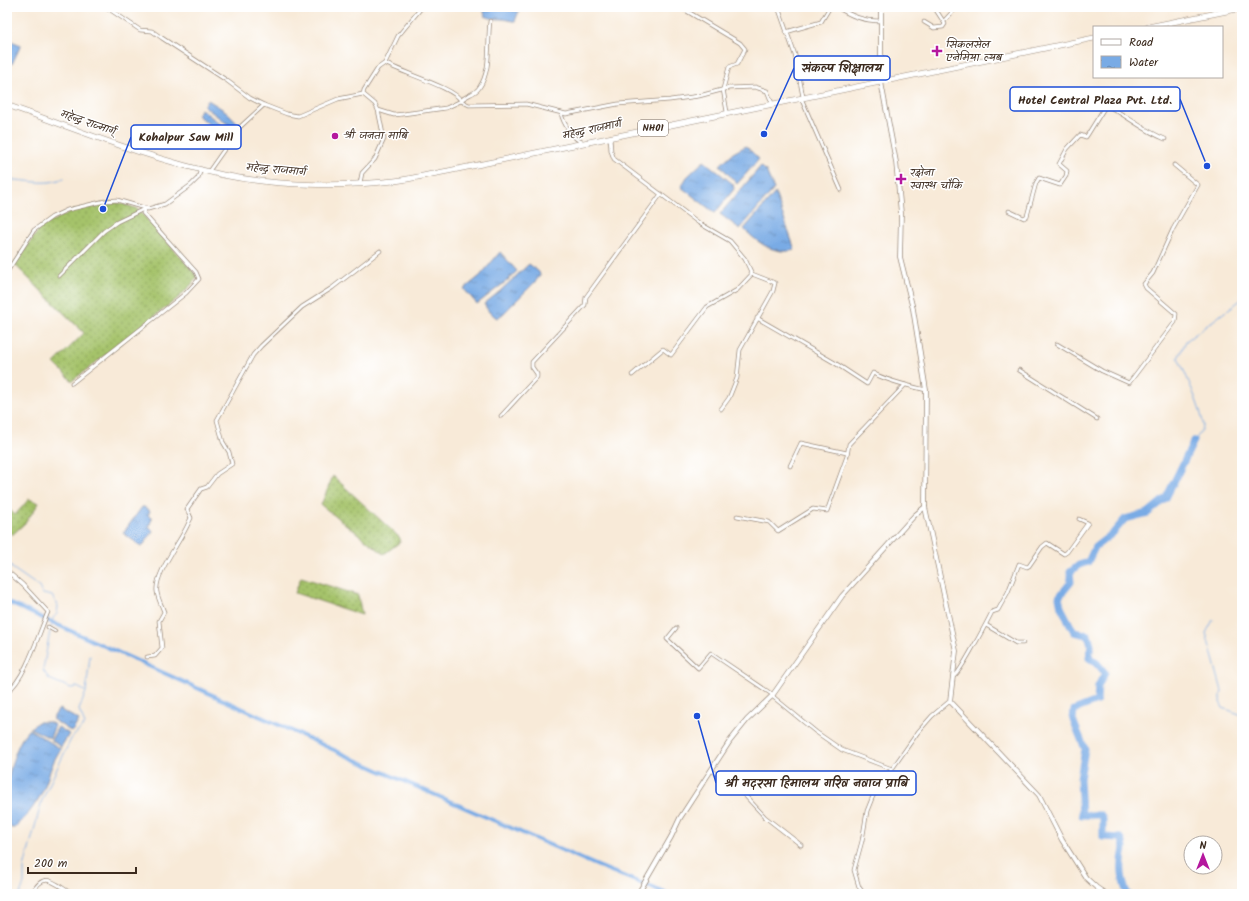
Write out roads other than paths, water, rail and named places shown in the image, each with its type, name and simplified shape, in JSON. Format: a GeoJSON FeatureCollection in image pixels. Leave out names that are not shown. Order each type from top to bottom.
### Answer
{"type":"FeatureCollection","features":[{"type":"Feature","properties":{"kind":"highway"},"geometry":{"type":"LineString","coordinates":[[1153,26],[1234,8],[1242,8]]}},
{"type":"Feature","properties":{"kind":"highway","name":"महेन्द्र राजमार्ग"},"geometry":{"type":"LineString","coordinates":[[209,171],[224,175],[287,183],[360,183],[410,178],[1093,38]]}},
{"type":"Feature","properties":{"kind":"highway","name":"महेन्द्र राज्मार्ग्"},"geometry":{"type":"LineString","coordinates":[[7,105],[159,158],[209,171]]}},
{"type":"Feature","properties":{"kind":"street"},"geometry":{"type":"LineString","coordinates":[[106,7],[140,30],[152,31],[226,80],[250,98],[287,114],[298,116],[338,99],[364,94]]}},
{"type":"Feature","properties":{"kind":"street"},"geometry":{"type":"LineString","coordinates":[[364,94],[364,90],[378,68],[385,63],[398,36],[422,7]]}},
{"type":"Feature","properties":{"kind":"street"},"geometry":{"type":"LineString","coordinates":[[680,7],[740,43],[745,50],[737,64],[729,67],[723,89],[727,112]]}},
{"type":"Feature","properties":{"kind":"street"},"geometry":{"type":"LineString","coordinates":[[778,7],[795,54],[802,97],[841,190]]}},
{"type":"Feature","properties":{"kind":"street"},"geometry":{"type":"LineString","coordinates":[[786,32],[821,22],[830,7]]}},
{"type":"Feature","properties":{"kind":"street"},"geometry":{"type":"LineString","coordinates":[[837,7],[850,15],[864,20],[880,21]]}},
{"type":"Feature","properties":{"kind":"street"},"geometry":{"type":"LineString","coordinates":[[864,894],[859,887],[854,870],[869,805],[878,786],[918,732],[932,716],[950,701],[956,651],[926,507],[926,390],[913,309],[900,257],[901,214],[896,162],[881,82],[881,7]]}},
{"type":"Feature","properties":{"kind":"street"},"geometry":{"type":"LineString","coordinates":[[934,7],[944,21]]}},
{"type":"Feature","properties":{"kind":"street"},"geometry":{"type":"LineString","coordinates":[[924,22],[934,28],[943,27],[945,24],[944,21],[957,7]]}},
{"type":"Feature","properties":{"kind":"street"},"geometry":{"type":"LineString","coordinates":[[378,110],[394,115],[446,108],[479,88],[488,68],[487,48],[490,21]]}},
{"type":"Feature","properties":{"kind":"street"},"geometry":{"type":"LineString","coordinates":[[385,63],[440,86],[453,93],[469,105],[526,104],[561,113],[574,113],[624,103],[670,100],[698,96],[723,89],[748,87],[767,91],[772,103]]}},
{"type":"Feature","properties":{"kind":"street"},"geometry":{"type":"LineString","coordinates":[[360,183],[362,173],[375,159],[384,139],[378,110],[375,104],[364,94]]}},
{"type":"Feature","properties":{"kind":"street"},"geometry":{"type":"LineString","coordinates":[[209,171],[240,127],[264,105]]}},
{"type":"Feature","properties":{"kind":"street"},"geometry":{"type":"LineString","coordinates":[[1009,211],[1024,218],[1039,178],[1060,185],[1066,176],[1067,171],[1059,164],[1067,149],[1080,135],[1086,137],[1106,105],[1124,114],[1154,135],[1165,139]]}},
{"type":"Feature","properties":{"kind":"street"},"geometry":{"type":"LineString","coordinates":[[561,113],[564,123],[576,140],[584,142]]}},
{"type":"Feature","properties":{"kind":"street"},"geometry":{"type":"LineString","coordinates":[[610,137],[611,151],[614,159],[699,223],[730,242],[745,260],[752,274],[774,283],[773,291],[740,350],[737,378],[729,398],[721,409]]}},
{"type":"Feature","properties":{"kind":"street"},"geometry":{"type":"LineString","coordinates":[[1057,344],[1102,371],[1129,383],[1175,322],[1176,314],[1146,288],[1144,284],[1153,272],[1173,229],[1198,185],[1174,165]]}},
{"type":"Feature","properties":{"kind":"street"},"geometry":{"type":"LineString","coordinates":[[59,276],[104,230],[146,208],[165,204],[191,186],[198,178],[201,169]]}},
{"type":"Feature","properties":{"kind":"street"},"geometry":{"type":"LineString","coordinates":[[501,416],[537,377],[537,374],[532,367],[532,362],[585,305],[586,297],[661,194]]}},
{"type":"Feature","properties":{"kind":"street"},"geometry":{"type":"LineString","coordinates":[[7,272],[34,230],[41,224],[67,210],[105,200],[117,200],[146,208]]}},
{"type":"Feature","properties":{"kind":"street"},"geometry":{"type":"LineString","coordinates":[[72,383],[186,293],[199,279],[196,272],[143,213],[146,208]]}},
{"type":"Feature","properties":{"kind":"street"},"geometry":{"type":"LineString","coordinates":[[147,657],[155,656],[162,648],[159,621],[164,612],[158,598],[157,587],[168,558],[182,538],[191,518],[187,509],[201,489],[207,488],[217,474],[232,464],[223,442],[217,420],[227,399],[253,355],[268,338],[302,307],[328,292],[380,251]]}},
{"type":"Feature","properties":{"kind":"street"},"geometry":{"type":"LineString","coordinates":[[632,375],[663,349],[671,355],[707,307],[737,290],[752,274]]}},
{"type":"Feature","properties":{"kind":"street"},"geometry":{"type":"LineString","coordinates":[[757,318],[835,363],[867,384],[873,373],[883,378],[888,378],[905,385],[926,390]]}},
{"type":"Feature","properties":{"kind":"street"},"geometry":{"type":"LineString","coordinates":[[1018,370],[1097,419]]}},
{"type":"Feature","properties":{"kind":"street"},"geometry":{"type":"LineString","coordinates":[[737,516],[769,522],[778,531],[813,509],[827,511],[849,444],[905,385]]}},
{"type":"Feature","properties":{"kind":"street"},"geometry":{"type":"LineString","coordinates":[[790,466],[801,443],[847,453]]}},
{"type":"Feature","properties":{"kind":"street"},"geometry":{"type":"LineString","coordinates":[[638,894],[671,837],[680,818],[740,728],[772,696],[842,596],[909,522],[926,507]]}},
{"type":"Feature","properties":{"kind":"street"},"geometry":{"type":"LineString","coordinates":[[954,676],[960,671],[965,659],[986,625],[992,612],[998,610],[1008,592],[1019,564],[1027,567],[1029,566],[1042,547],[1047,543],[1064,554],[1067,552],[1088,523],[1079,519]]}},
{"type":"Feature","properties":{"kind":"street"},"geometry":{"type":"LineString","coordinates":[[7,571],[30,591],[48,612],[22,676],[13,688],[7,692]]}},
{"type":"Feature","properties":{"kind":"street"},"geometry":{"type":"LineString","coordinates":[[986,625],[1016,643],[1023,643]]}},
{"type":"Feature","properties":{"kind":"street"},"geometry":{"type":"LineString","coordinates":[[48,627],[55,630]]}},
{"type":"Feature","properties":{"kind":"street"},"geometry":{"type":"LineString","coordinates":[[676,628],[667,639],[698,668],[711,654],[772,696],[816,732],[842,750],[892,769]]}},
{"type":"Feature","properties":{"kind":"street"},"geometry":{"type":"LineString","coordinates":[[950,701],[1039,795],[1062,840],[1086,878],[1106,894]]}},
{"type":"Feature","properties":{"kind":"street"},"geometry":{"type":"LineString","coordinates":[[711,770],[738,788],[765,817],[801,845]]}},
{"type":"Feature","properties":{"kind":"street"},"geometry":{"type":"LineString","coordinates":[[32,894],[39,882],[44,880],[57,884],[72,894]]}},
{"type":"Feature","properties":{"kind":"water"},"geometry":{"type":"Polygon","coordinates":[[[483,7],[516,7],[519,11],[515,21],[512,21],[485,16],[483,7]]]}},
{"type":"Feature","properties":{"kind":"water"},"geometry":{"type":"Polygon","coordinates":[[[9,40],[21,45],[12,64],[7,63],[7,42],[9,40]]]}},
{"type":"Feature","properties":{"kind":"water"},"geometry":{"type":"Polygon","coordinates":[[[208,100],[227,112],[239,124],[235,130],[204,106],[208,100]]]}},
{"type":"Feature","properties":{"kind":"water"},"geometry":{"type":"Polygon","coordinates":[[[201,109],[233,134],[229,140],[197,115],[201,109]]]}},
{"type":"Feature","properties":{"kind":"water"},"geometry":{"type":"Polygon","coordinates":[[[746,146],[759,159],[737,184],[720,165],[733,153],[746,146]]]}},
{"type":"Feature","properties":{"kind":"water"},"geometry":{"type":"Polygon","coordinates":[[[704,161],[733,184],[734,189],[715,213],[681,187],[687,177],[704,161]]]}},
{"type":"Feature","properties":{"kind":"water"},"geometry":{"type":"Polygon","coordinates":[[[761,166],[766,171],[774,189],[740,229],[720,214],[761,166]]]}},
{"type":"Feature","properties":{"kind":"water"},"geometry":{"type":"Polygon","coordinates":[[[775,193],[795,250],[780,251],[767,247],[744,229],[775,193]]]}},
{"type":"Feature","properties":{"kind":"water"},"geometry":{"type":"Polygon","coordinates":[[[500,252],[517,271],[508,280],[477,304],[464,289],[480,276],[500,252]]]}},
{"type":"Feature","properties":{"kind":"water"},"geometry":{"type":"Polygon","coordinates":[[[529,264],[539,272],[540,275],[536,281],[503,314],[497,318],[489,312],[484,304],[529,264]]]}},
{"type":"Feature","properties":{"kind":"water"},"geometry":{"type":"Polygon","coordinates":[[[142,507],[150,511],[148,515],[152,519],[149,526],[153,531],[142,547],[123,533],[142,507]]]}},
{"type":"Feature","properties":{"kind":"water"},"geometry":{"type":"Polygon","coordinates":[[[59,709],[79,720],[72,732],[52,719],[59,709]]]}},
{"type":"Feature","properties":{"kind":"water"},"geometry":{"type":"Polygon","coordinates":[[[38,722],[49,722],[55,725],[50,738],[30,728],[38,722]]]}},
{"type":"Feature","properties":{"kind":"water"},"geometry":{"type":"Polygon","coordinates":[[[58,727],[69,734],[61,747],[51,740],[58,727]]]}},
{"type":"Feature","properties":{"kind":"water"},"geometry":{"type":"Polygon","coordinates":[[[29,729],[61,749],[37,802],[19,824],[14,828],[11,828],[6,805],[9,777],[12,763],[22,738],[29,729]]]}},
{"type":"Feature","properties":{"kind":"waterway"},"geometry":{"type":"LineString","coordinates":[[7,180],[50,182],[64,178]]}},
{"type":"Feature","properties":{"kind":"waterway"},"geometry":{"type":"LineString","coordinates":[[1194,441],[1203,427],[1203,422],[1194,393],[1178,358],[1186,341],[1242,299]]}},
{"type":"Feature","properties":{"kind":"waterway"},"geometry":{"type":"LineString","coordinates":[[1128,894],[1122,875],[1124,848],[1121,838],[1103,837],[1103,819],[1101,815],[1082,815],[1080,779],[1085,749],[1073,720],[1074,710],[1097,701],[1098,686],[1105,673],[1097,663],[1089,658],[1091,644],[1088,635],[1074,632],[1061,607],[1059,597],[1071,582],[1070,572],[1079,565],[1088,562],[1095,547],[1113,533],[1125,519],[1148,513],[1166,498],[1194,441]]}},
{"type":"Feature","properties":{"kind":"waterway"},"geometry":{"type":"LineString","coordinates":[[7,561],[12,568],[38,586],[43,594],[52,596],[58,606],[57,614],[53,618],[51,628]]}},
{"type":"Feature","properties":{"kind":"waterway"},"geometry":{"type":"LineString","coordinates":[[7,602],[376,769],[598,866],[668,894]]}},
{"type":"Feature","properties":{"kind":"waterway"},"geometry":{"type":"LineString","coordinates":[[1213,620],[1206,633],[1222,691],[1220,702],[1223,708],[1242,715]]}},
{"type":"Feature","properties":{"kind":"waterway"},"geometry":{"type":"LineString","coordinates":[[50,631],[43,670],[49,679],[71,688],[77,687],[85,691]]}},
{"type":"Feature","properties":{"kind":"waterway"},"geometry":{"type":"LineString","coordinates":[[20,894],[24,883],[24,868],[42,800],[71,739],[85,724],[79,710],[86,692],[90,656]]}},
{"type":"Feature","properties":{"kind":"place","name":"सिकलसेल एनेमिया ल्यब"},"geometry":{"type":"Point","coordinates":[937,51]}},
{"type":"Feature","properties":{"kind":"place","name":"संकल्प शिक्षालय"},"geometry":{"type":"Point","coordinates":[764,134]}},
{"type":"Feature","properties":{"kind":"place","name":"श्री जनता माबि"},"geometry":{"type":"Point","coordinates":[335,136]}},
{"type":"Feature","properties":{"kind":"place","name":"Hotel Central Plaza Pvt. Ltd."},"geometry":{"type":"Point","coordinates":[1207,166]}},
{"type":"Feature","properties":{"kind":"place","name":"रझेना स्वास्थ चौकि"},"geometry":{"type":"Point","coordinates":[901,179]}},
{"type":"Feature","properties":{"kind":"place","name":"Kohalpur Saw Mill"},"geometry":{"type":"Point","coordinates":[103,209]}},
{"type":"Feature","properties":{"kind":"place","name":"श्री मदरसा हिमालय गरिव नवाज प्राबि"},"geometry":{"type":"Point","coordinates":[697,716]}}]}
